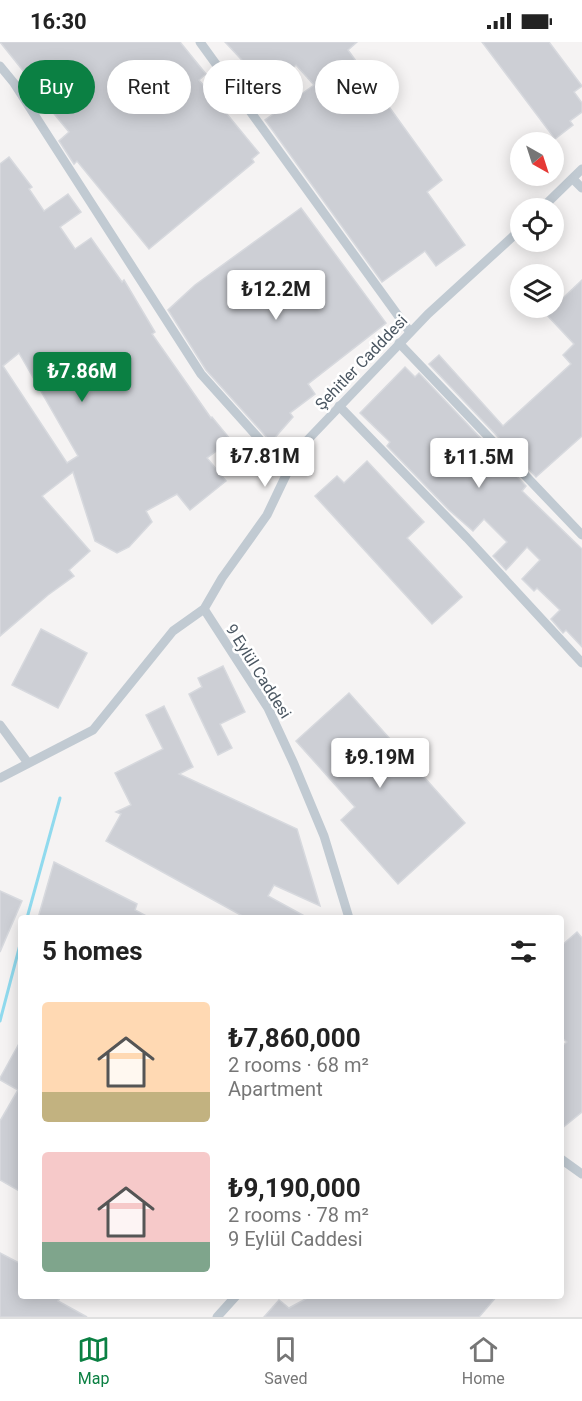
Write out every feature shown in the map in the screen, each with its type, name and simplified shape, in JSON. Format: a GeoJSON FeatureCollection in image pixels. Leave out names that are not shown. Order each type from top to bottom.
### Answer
{"type":"FeatureCollection","features":[{"type":"Feature","properties":{"kind":"street"},"geometry":{"type":"LineString","coordinates":[[200,42],[410,332]]}},
{"type":"Feature","properties":{"kind":"street"},"geometry":{"type":"LineString","coordinates":[[0,66],[14,83],[201,374],[288,471]]}},
{"type":"Feature","properties":{"kind":"street"},"geometry":{"type":"LineString","coordinates":[[553,198],[582,169]]}},
{"type":"Feature","properties":{"kind":"street"},"geometry":{"type":"LineString","coordinates":[[573,179],[582,188]]}},
{"type":"Feature","properties":{"kind":"street","name":"Şehitler Cadddesi"},"geometry":{"type":"LineString","coordinates":[[0,778],[93,730],[173,631],[204,609],[222,578],[267,514],[298,450],[410,332],[510,239]]}},
{"type":"Feature","properties":{"kind":"street"},"geometry":{"type":"LineString","coordinates":[[399,343],[582,536]]}},
{"type":"Feature","properties":{"kind":"street"},"geometry":{"type":"LineString","coordinates":[[339,406],[467,537],[582,663]]}},
{"type":"Feature","properties":{"kind":"street","name":"9 Eylül Caddesi"},"geometry":{"type":"LineString","coordinates":[[204,609],[272,717],[324,836],[348,915]]}},
{"type":"Feature","properties":{"kind":"street"},"geometry":{"type":"LineString","coordinates":[[0,725],[28,763]]}},
{"type":"Feature","properties":{"kind":"street"},"geometry":{"type":"LineString","coordinates":[[564,1161],[582,1174]]}},
{"type":"Feature","properties":{"kind":"street"},"geometry":{"type":"LineString","coordinates":[[217,1317],[233,1299]]}},
{"type":"Feature","properties":{"kind":"building"},"geometry":{"type":"Polygon","coordinates":[[[0,42],[180,42],[203,70],[203,77],[199,80],[203,85],[203,114],[227,114],[259,153],[252,159],[254,162],[149,249],[77,161],[74,164],[59,141],[69,132],[54,114],[95,114],[95,60],[18,60],[18,64],[0,42]]]}},
{"type":"Feature","properties":{"kind":"building"},"geometry":{"type":"Polygon","coordinates":[[[225,42],[357,42],[348,50],[355,60],[315,60],[315,114],[394,114],[442,180],[427,192],[465,245],[436,266],[425,251],[382,282],[265,120],[273,114],[303,114],[303,93],[314,85],[303,73],[303,60],[242,60],[225,42]]]}},
{"type":"Feature","properties":{"kind":"building"},"geometry":{"type":"Polygon","coordinates":[[[482,42],[549,42],[582,86],[574,92],[582,103],[582,112],[570,121],[573,125],[564,132],[550,132],[482,42]]]}},
{"type":"Feature","properties":{"kind":"building"},"geometry":{"type":"Polygon","coordinates":[[[9,157],[32,187],[29,189],[44,211],[68,194],[81,212],[60,227],[75,249],[91,238],[122,282],[124,280],[155,332],[152,334],[211,418],[231,440],[207,458],[226,481],[190,510],[177,494],[146,511],[152,522],[129,547],[117,553],[95,541],[73,472],[42,496],[90,551],[69,570],[74,576],[0,636],[0,164],[9,157]],[[19,353],[3,366],[67,463],[78,456],[19,353]]]}},
{"type":"Feature","properties":{"kind":"building"},"geometry":{"type":"Polygon","coordinates":[[[301,208],[386,323],[308,384],[315,394],[290,413],[293,417],[271,442],[206,370],[168,310],[195,285],[301,208]]]}},
{"type":"Feature","properties":{"kind":"building"},"geometry":{"type":"Polygon","coordinates":[[[582,280],[582,436],[536,477],[429,364],[439,355],[503,426],[571,364],[563,355],[574,344],[550,318],[564,318],[564,297],[582,280]]]}},
{"type":"Feature","properties":{"kind":"building"},"geometry":{"type":"Polygon","coordinates":[[[405,367],[415,377],[419,373],[526,486],[522,491],[582,549],[582,647],[566,630],[563,633],[551,619],[560,610],[537,588],[534,591],[522,579],[540,560],[527,547],[506,570],[493,556],[507,542],[484,519],[473,531],[449,510],[387,446],[390,442],[360,413],[405,367]]]}},
{"type":"Feature","properties":{"kind":"building"},"geometry":{"type":"Polygon","coordinates":[[[367,461],[424,522],[407,538],[462,597],[432,624],[315,496],[337,476],[344,483],[367,461]]]}},
{"type":"Feature","properties":{"kind":"building"},"geometry":{"type":"Polygon","coordinates":[[[41,629],[87,653],[58,708],[12,685],[41,629]]]}},
{"type":"Feature","properties":{"kind":"building"},"geometry":{"type":"Polygon","coordinates":[[[223,666],[245,712],[220,724],[232,748],[218,755],[189,694],[202,687],[198,678],[223,666]]]}},
{"type":"Feature","properties":{"kind":"building"},"geometry":{"type":"Polygon","coordinates":[[[349,693],[465,823],[398,884],[341,820],[355,807],[296,741],[349,693]]]}},
{"type":"Feature","properties":{"kind":"building"},"geometry":{"type":"Polygon","coordinates":[[[164,706],[193,767],[179,774],[297,829],[320,906],[274,885],[268,896],[303,915],[241,915],[106,841],[121,814],[116,812],[131,805],[115,773],[163,749],[146,715],[164,706]]]}},
{"type":"Feature","properties":{"kind":"building"},"geometry":{"type":"Polygon","coordinates":[[[54,862],[137,904],[135,910],[144,915],[39,915],[54,862]]]}},
{"type":"Feature","properties":{"kind":"building"},"geometry":{"type":"Polygon","coordinates":[[[0,891],[22,901],[0,952],[0,891]]]}},
{"type":"Feature","properties":{"kind":"building"},"geometry":{"type":"Polygon","coordinates":[[[577,932],[582,938],[582,1112],[564,1127],[564,1044],[567,1042],[564,1040],[564,943],[577,932]]]}},
{"type":"Feature","properties":{"kind":"building"},"geometry":{"type":"Polygon","coordinates":[[[18,1045],[18,1090],[0,1078],[18,1045]]]}},
{"type":"Feature","properties":{"kind":"building"},"geometry":{"type":"Polygon","coordinates":[[[18,1090],[18,1190],[0,1180],[0,1121],[18,1090]]]}},
{"type":"Feature","properties":{"kind":"building"},"geometry":{"type":"Polygon","coordinates":[[[0,1253],[18,1262],[18,1299],[59,1299],[58,1301],[87,1317],[0,1317],[0,1253]]]}},
{"type":"Feature","properties":{"kind":"building"},"geometry":{"type":"Polygon","coordinates":[[[306,1299],[494,1299],[479,1317],[264,1317],[279,1300],[289,1308],[306,1299]]]}},
{"type":"Feature","properties":{"kind":"waterway"},"geometry":{"type":"LineString","coordinates":[[28,915],[60,798]]}},
{"type":"Feature","properties":{"kind":"waterway"},"geometry":{"type":"LineString","coordinates":[[0,1021],[18,952]]}}]}
